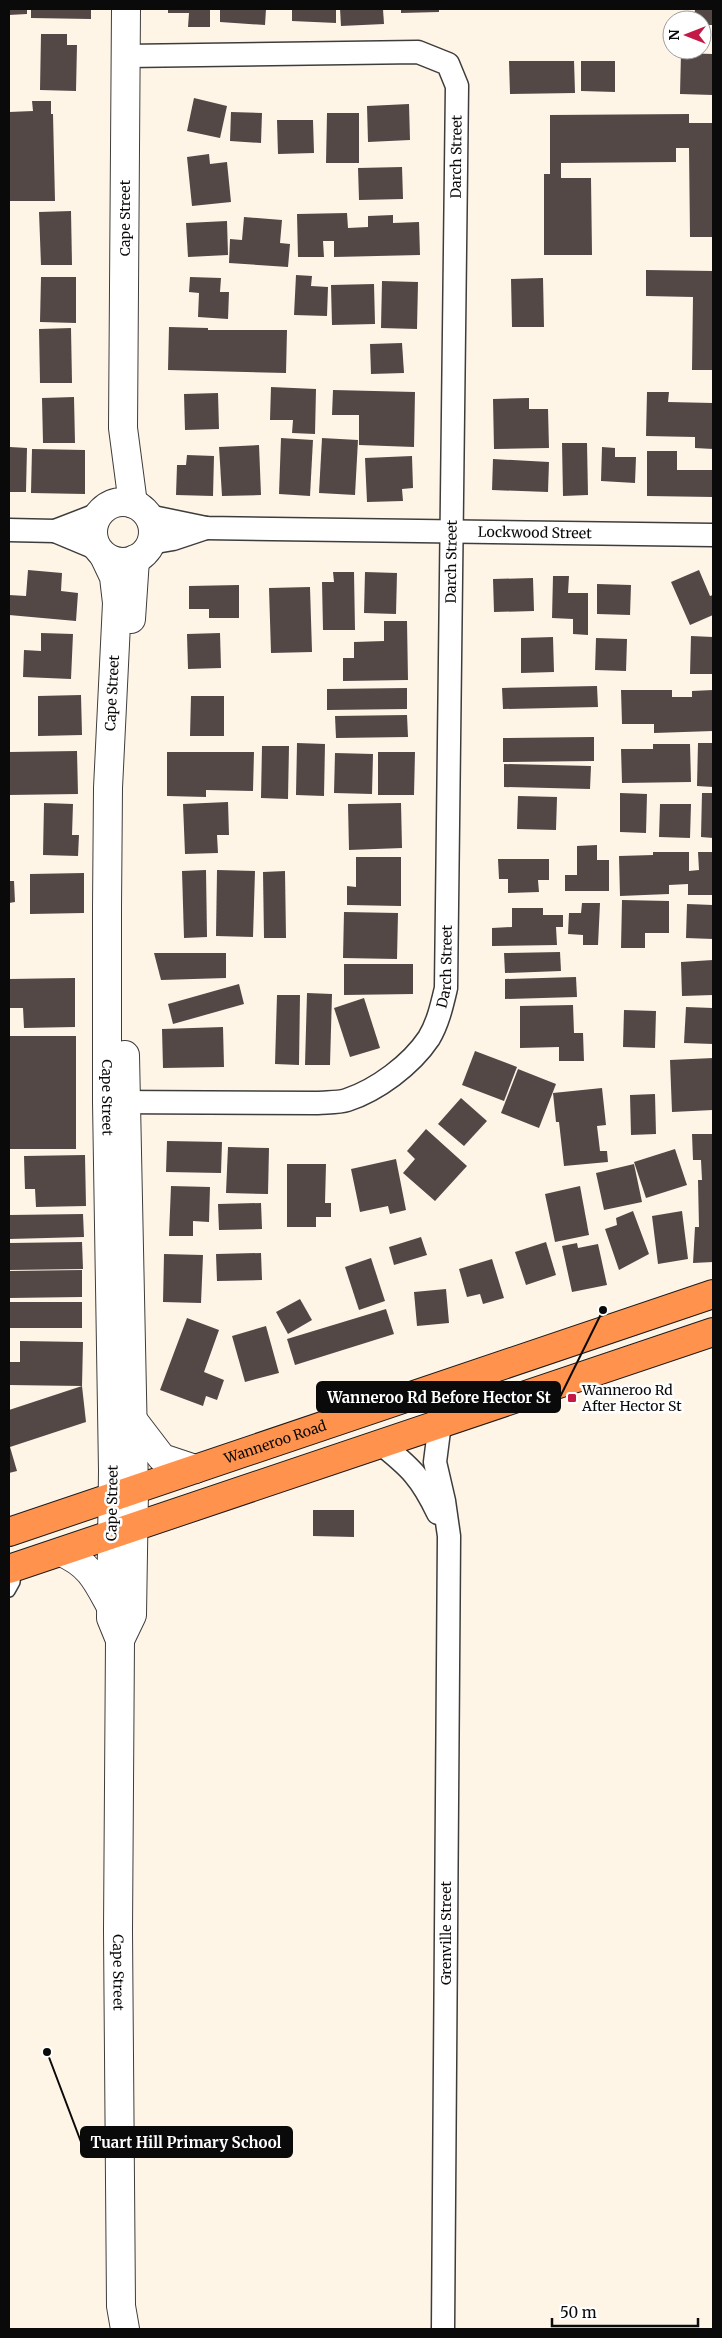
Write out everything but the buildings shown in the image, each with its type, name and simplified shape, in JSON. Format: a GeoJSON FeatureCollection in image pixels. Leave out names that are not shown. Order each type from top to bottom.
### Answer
{"type":"FeatureCollection","features":[{"type":"Feature","properties":{"kind":"highway","name":"Wanneroo Road"},"geometry":{"type":"LineString","coordinates":[[9,1532],[713,1294]]}},
{"type":"Feature","properties":{"kind":"highway"},"geometry":{"type":"LineString","coordinates":[[11,1576],[61,1552],[713,1332]]}},
{"type":"Feature","properties":{"kind":"street","name":"Cape Street"},"geometry":{"type":"LineString","coordinates":[[126,9],[123,428],[140,510]]}},
{"type":"Feature","properties":{"kind":"street","name":"Darch Street"},"geometry":{"type":"LineString","coordinates":[[116,1102],[317,1103],[345,1100],[368,1091],[388,1078],[409,1060],[428,1038],[439,1016],[446,988],[453,530],[457,86],[448,64],[418,52],[126,56]]}},
{"type":"Feature","properties":{"kind":"street","name":"Cape Street"},"geometry":{"type":"LineString","coordinates":[[103,510],[123,428]]}},
{"type":"Feature","properties":{"kind":"street"},"geometry":{"type":"LineString","coordinates":[[9,530],[55,531],[122,562],[143,551],[151,524],[140,510],[115,503],[55,531]]}},
{"type":"Feature","properties":{"kind":"street"},"geometry":{"type":"LineString","coordinates":[[101,552],[93,531],[103,510]]}},
{"type":"Feature","properties":{"kind":"street","name":"Lockwood Street"},"geometry":{"type":"LineString","coordinates":[[140,510],[206,528],[713,535]]}},
{"type":"Feature","properties":{"kind":"street","name":"Lockwood Street"},"geometry":{"type":"LineString","coordinates":[[143,551],[206,528]]}},
{"type":"Feature","properties":{"kind":"street","name":"Cape Street"},"geometry":{"type":"LineString","coordinates":[[123,1494],[133,1420],[116,1102],[123,756],[143,551]]}},
{"type":"Feature","properties":{"kind":"street","name":"Cape Street"},"geometry":{"type":"LineString","coordinates":[[101,552],[114,577],[117,602],[108,788],[123,1494],[122,1532],[111,1608],[111,1618],[120,1640],[118,1931],[120,2321]]}},
{"type":"Feature","properties":{"kind":"street"},"geometry":{"type":"LineString","coordinates":[[133,1420],[162,1458],[195,1469]]}},
{"type":"Feature","properties":{"kind":"street","name":"Grenville Street"},"geometry":{"type":"LineString","coordinates":[[440,1423],[434,1462],[444,1501],[448,1536],[443,2329]]}},
{"type":"Feature","properties":{"kind":"street","name":"Grenville Street"},"geometry":{"type":"LineString","coordinates":[[380,1443],[411,1467],[422,1481],[448,1536]]}},
{"type":"Feature","properties":{"kind":"street","name":"Cape Street"},"geometry":{"type":"LineString","coordinates":[[120,1640],[132,1615],[122,1532]]}},
{"type":"Feature","properties":{"kind":"street"},"geometry":{"type":"LineString","coordinates":[[61,1552],[78,1561],[99,1581],[111,1608]]}},
{"type":"Feature","properties":{"kind":"place","name":"Wanneroo Rd Before Hector St"},"geometry":{"type":"Point","coordinates":[603,1310]}},
{"type":"Feature","properties":{"kind":"place","name":"Wanneroo Rd After Hector St"},"geometry":{"type":"Point","coordinates":[572,1398]}},
{"type":"Feature","properties":{"kind":"place","name":"Tuart Hill Primary School"},"geometry":{"type":"Point","coordinates":[47,2052]}}]}
